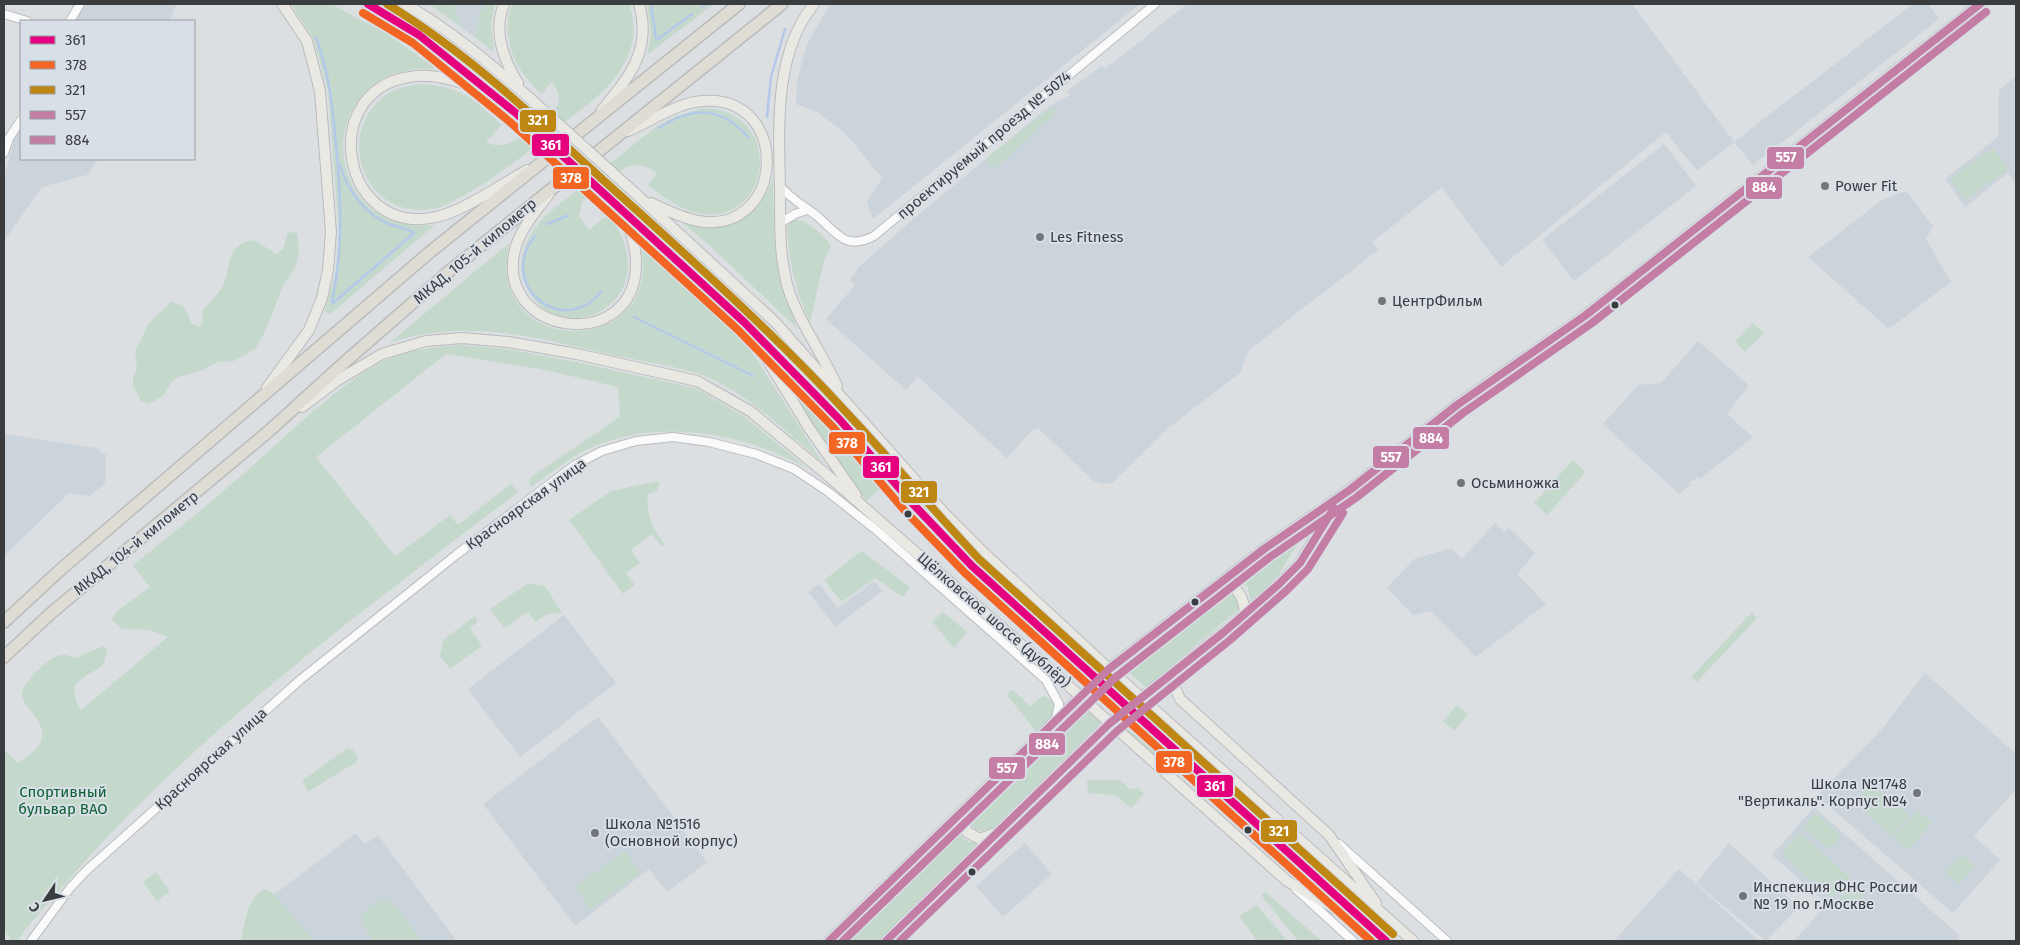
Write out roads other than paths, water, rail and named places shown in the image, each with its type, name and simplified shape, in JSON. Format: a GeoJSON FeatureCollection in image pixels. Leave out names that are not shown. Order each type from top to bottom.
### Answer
{"type":"FeatureCollection","features":[{"type":"Feature","properties":{"kind":"highway","name":"МКАД, 105-й километр"},"geometry":{"type":"LineString","coordinates":[[251,407],[430,252],[738,4]]}},
{"type":"Feature","properties":{"kind":"highway","name":"МКАД, 105-й километр"},"geometry":{"type":"LineString","coordinates":[[269,431],[447,273],[782,4]]}},
{"type":"Feature","properties":{"kind":"highway","name":"МКАД, 104-й километр"},"geometry":{"type":"LineString","coordinates":[[4,622],[59,571],[251,407]]}},
{"type":"Feature","properties":{"kind":"highway","name":"МКАД, 104-й километр"},"geometry":{"type":"LineString","coordinates":[[4,657],[50,614],[269,431]]}},
{"type":"Feature","properties":{"kind":"main road"},"geometry":{"type":"LineString","coordinates":[[251,407],[288,362],[309,330],[322,298],[328,270],[332,232],[320,91],[307,41],[282,4]]}},
{"type":"Feature","properties":{"kind":"main road"},"geometry":{"type":"LineString","coordinates":[[368,4],[419,35],[517,114],[620,207],[744,322],[840,420],[952,546],[1096,680],[1386,941]]}},
{"type":"Feature","properties":{"kind":"main road"},"geometry":{"type":"LineString","coordinates":[[406,4],[463,42],[529,97],[775,322],[964,534],[1109,669],[1413,941]]}},
{"type":"Feature","properties":{"kind":"main road"},"geometry":{"type":"LineString","coordinates":[[504,4],[499,25],[501,48],[511,72],[529,97]]}},
{"type":"Feature","properties":{"kind":"main road"},"geometry":{"type":"LineString","coordinates":[[597,116],[635,67],[644,34],[639,4]]}},
{"type":"Feature","properties":{"kind":"main road"},"geometry":{"type":"LineString","coordinates":[[814,4],[797,34],[783,79],[780,117],[780,222],[782,256],[790,293],[804,326],[827,364],[842,397]]}},
{"type":"Feature","properties":{"kind":"main road"},"geometry":{"type":"LineString","coordinates":[[829,941],[1056,718],[1109,669],[1222,582],[1351,489],[1462,401],[1603,302],[1980,4]]}},
{"type":"Feature","properties":{"kind":"main road"},"geometry":{"type":"LineString","coordinates":[[491,93],[457,82],[419,76],[392,82],[380,89],[361,109],[351,135],[351,162],[362,188],[371,199],[394,214],[408,218],[435,218],[448,214],[541,162]]}},
{"type":"Feature","properties":{"kind":"main road"},"geometry":{"type":"LineString","coordinates":[[614,138],[688,104],[714,101],[738,109],[749,117],[764,138],[768,163],[762,188],[746,208],[735,215],[723,220],[697,221],[665,210],[638,195]]}},
{"type":"Feature","properties":{"kind":"main road"},"geometry":{"type":"LineString","coordinates":[[558,183],[520,236],[514,260],[514,275],[521,294],[534,310],[550,320],[570,325],[599,321],[616,310],[628,294],[635,276],[636,256],[620,207]]}},
{"type":"Feature","properties":{"kind":"main road"},"geometry":{"type":"LineString","coordinates":[[744,322],[834,466],[879,520]]}},
{"type":"Feature","properties":{"kind":"main road"},"geometry":{"type":"LineString","coordinates":[[269,431],[338,380],[382,354],[403,346],[426,341],[462,338],[508,342],[577,354],[697,381],[750,411],[879,520]]}},
{"type":"Feature","properties":{"kind":"main road"},"geometry":{"type":"LineString","coordinates":[[886,941],[1110,723],[1245,615],[1300,563],[1326,519],[1351,489]]}},
{"type":"Feature","properties":{"kind":"main road","name":"Щёлковское шоссе (дублёр)"},"geometry":{"type":"LineString","coordinates":[[879,520],[1287,881],[1374,931]]}},
{"type":"Feature","properties":{"kind":"main road"},"geometry":{"type":"LineString","coordinates":[[1222,582],[1231,584],[1240,592],[1244,602],[1245,615]]}},
{"type":"Feature","properties":{"kind":"main road"},"geometry":{"type":"LineString","coordinates":[[1178,669],[1174,685],[1180,699],[1329,835],[1386,918]]}},
{"type":"Feature","properties":{"kind":"main road"},"geometry":{"type":"LineString","coordinates":[[968,804],[963,819],[968,832],[980,839],[997,832]]}},
{"type":"Feature","properties":{"kind":"street"},"geometry":{"type":"LineString","coordinates":[[71,20],[80,4]]}},
{"type":"Feature","properties":{"kind":"street","name":"проектируемый проезд № 5074"},"geometry":{"type":"LineString","coordinates":[[780,186],[841,238],[852,242],[866,240],[874,236],[1155,4]]}},
{"type":"Feature","properties":{"kind":"street"},"geometry":{"type":"LineString","coordinates":[[4,14],[24,20]]}},
{"type":"Feature","properties":{"kind":"street"},"geometry":{"type":"LineString","coordinates":[[4,153],[9,138],[20,122]]}},
{"type":"Feature","properties":{"kind":"street"},"geometry":{"type":"LineString","coordinates":[[780,222],[807,210]]}},
{"type":"Feature","properties":{"kind":"street","name":"Красноярская улица"},"geometry":{"type":"LineString","coordinates":[[32,941],[70,888],[87,870],[300,680],[536,493],[575,465],[602,451],[636,441],[673,438],[708,442],[775,460],[794,469],[827,491],[930,577],[1046,680],[1059,704],[1056,718]]}},
{"type":"Feature","properties":{"kind":"street"},"geometry":{"type":"LineString","coordinates":[[1329,835],[1447,941]]}},
{"type":"Feature","properties":{"kind":"street","name":"Щёлковское шоссе (дублёр)"},"geometry":{"type":"LineString","coordinates":[[1287,881],[1353,941]]}},
{"type":"Feature","properties":{"kind":"waterway"},"geometry":{"type":"LineString","coordinates":[[651,4],[656,38],[658,39],[692,14]]}},
{"type":"Feature","properties":{"kind":"waterway"},"geometry":{"type":"LineString","coordinates":[[767,117],[771,77],[785,29]]}},
{"type":"Feature","properties":{"kind":"waterway"},"geometry":{"type":"LineString","coordinates":[[316,37],[329,85],[339,176],[340,239],[333,303],[414,233],[388,224],[364,207],[347,184],[340,165]]}},
{"type":"Feature","properties":{"kind":"waterway"},"geometry":{"type":"LineString","coordinates":[[659,128],[683,116],[706,113],[727,119],[748,137]]}},
{"type":"Feature","properties":{"kind":"waterway"},"geometry":{"type":"LineString","coordinates":[[547,224],[567,216]]}},
{"type":"Feature","properties":{"kind":"waterway"},"geometry":{"type":"LineString","coordinates":[[535,236],[525,254],[523,272],[528,288],[539,300],[553,308],[569,310],[585,305],[601,292]]}},
{"type":"Feature","properties":{"kind":"waterway"},"geometry":{"type":"LineString","coordinates":[[634,317],[753,376]]}},
{"type":"Feature","properties":{"kind":"place","name":"Power Fit"},"geometry":{"type":"Point","coordinates":[1825,186]}},
{"type":"Feature","properties":{"kind":"place","name":"Les Fitness"},"geometry":{"type":"Point","coordinates":[1040,237]}},
{"type":"Feature","properties":{"kind":"place","name":"ЦентрФильм"},"geometry":{"type":"Point","coordinates":[1382,301]}},
{"type":"Feature","properties":{"kind":"place","name":"Осьминожка"},"geometry":{"type":"Point","coordinates":[1461,483]}},
{"type":"Feature","properties":{"kind":"place","name":"Школа №1748 \"Вертикаль\". Корпус №4"},"geometry":{"type":"Point","coordinates":[1917,793]}},
{"type":"Feature","properties":{"kind":"place","name":"Школа №1516 (Основной корпус)"},"geometry":{"type":"Point","coordinates":[595,833]}},
{"type":"Feature","properties":{"kind":"place","name":"Инспекция ФНС России № 19 по г.Москве"},"geometry":{"type":"Point","coordinates":[1743,896]}},
{"type":"Feature","properties":{"kind":"park label","name":"Спортивный бульвар ВАО"},"geometry":{"type":"Point","coordinates":[63,800]}}]}
